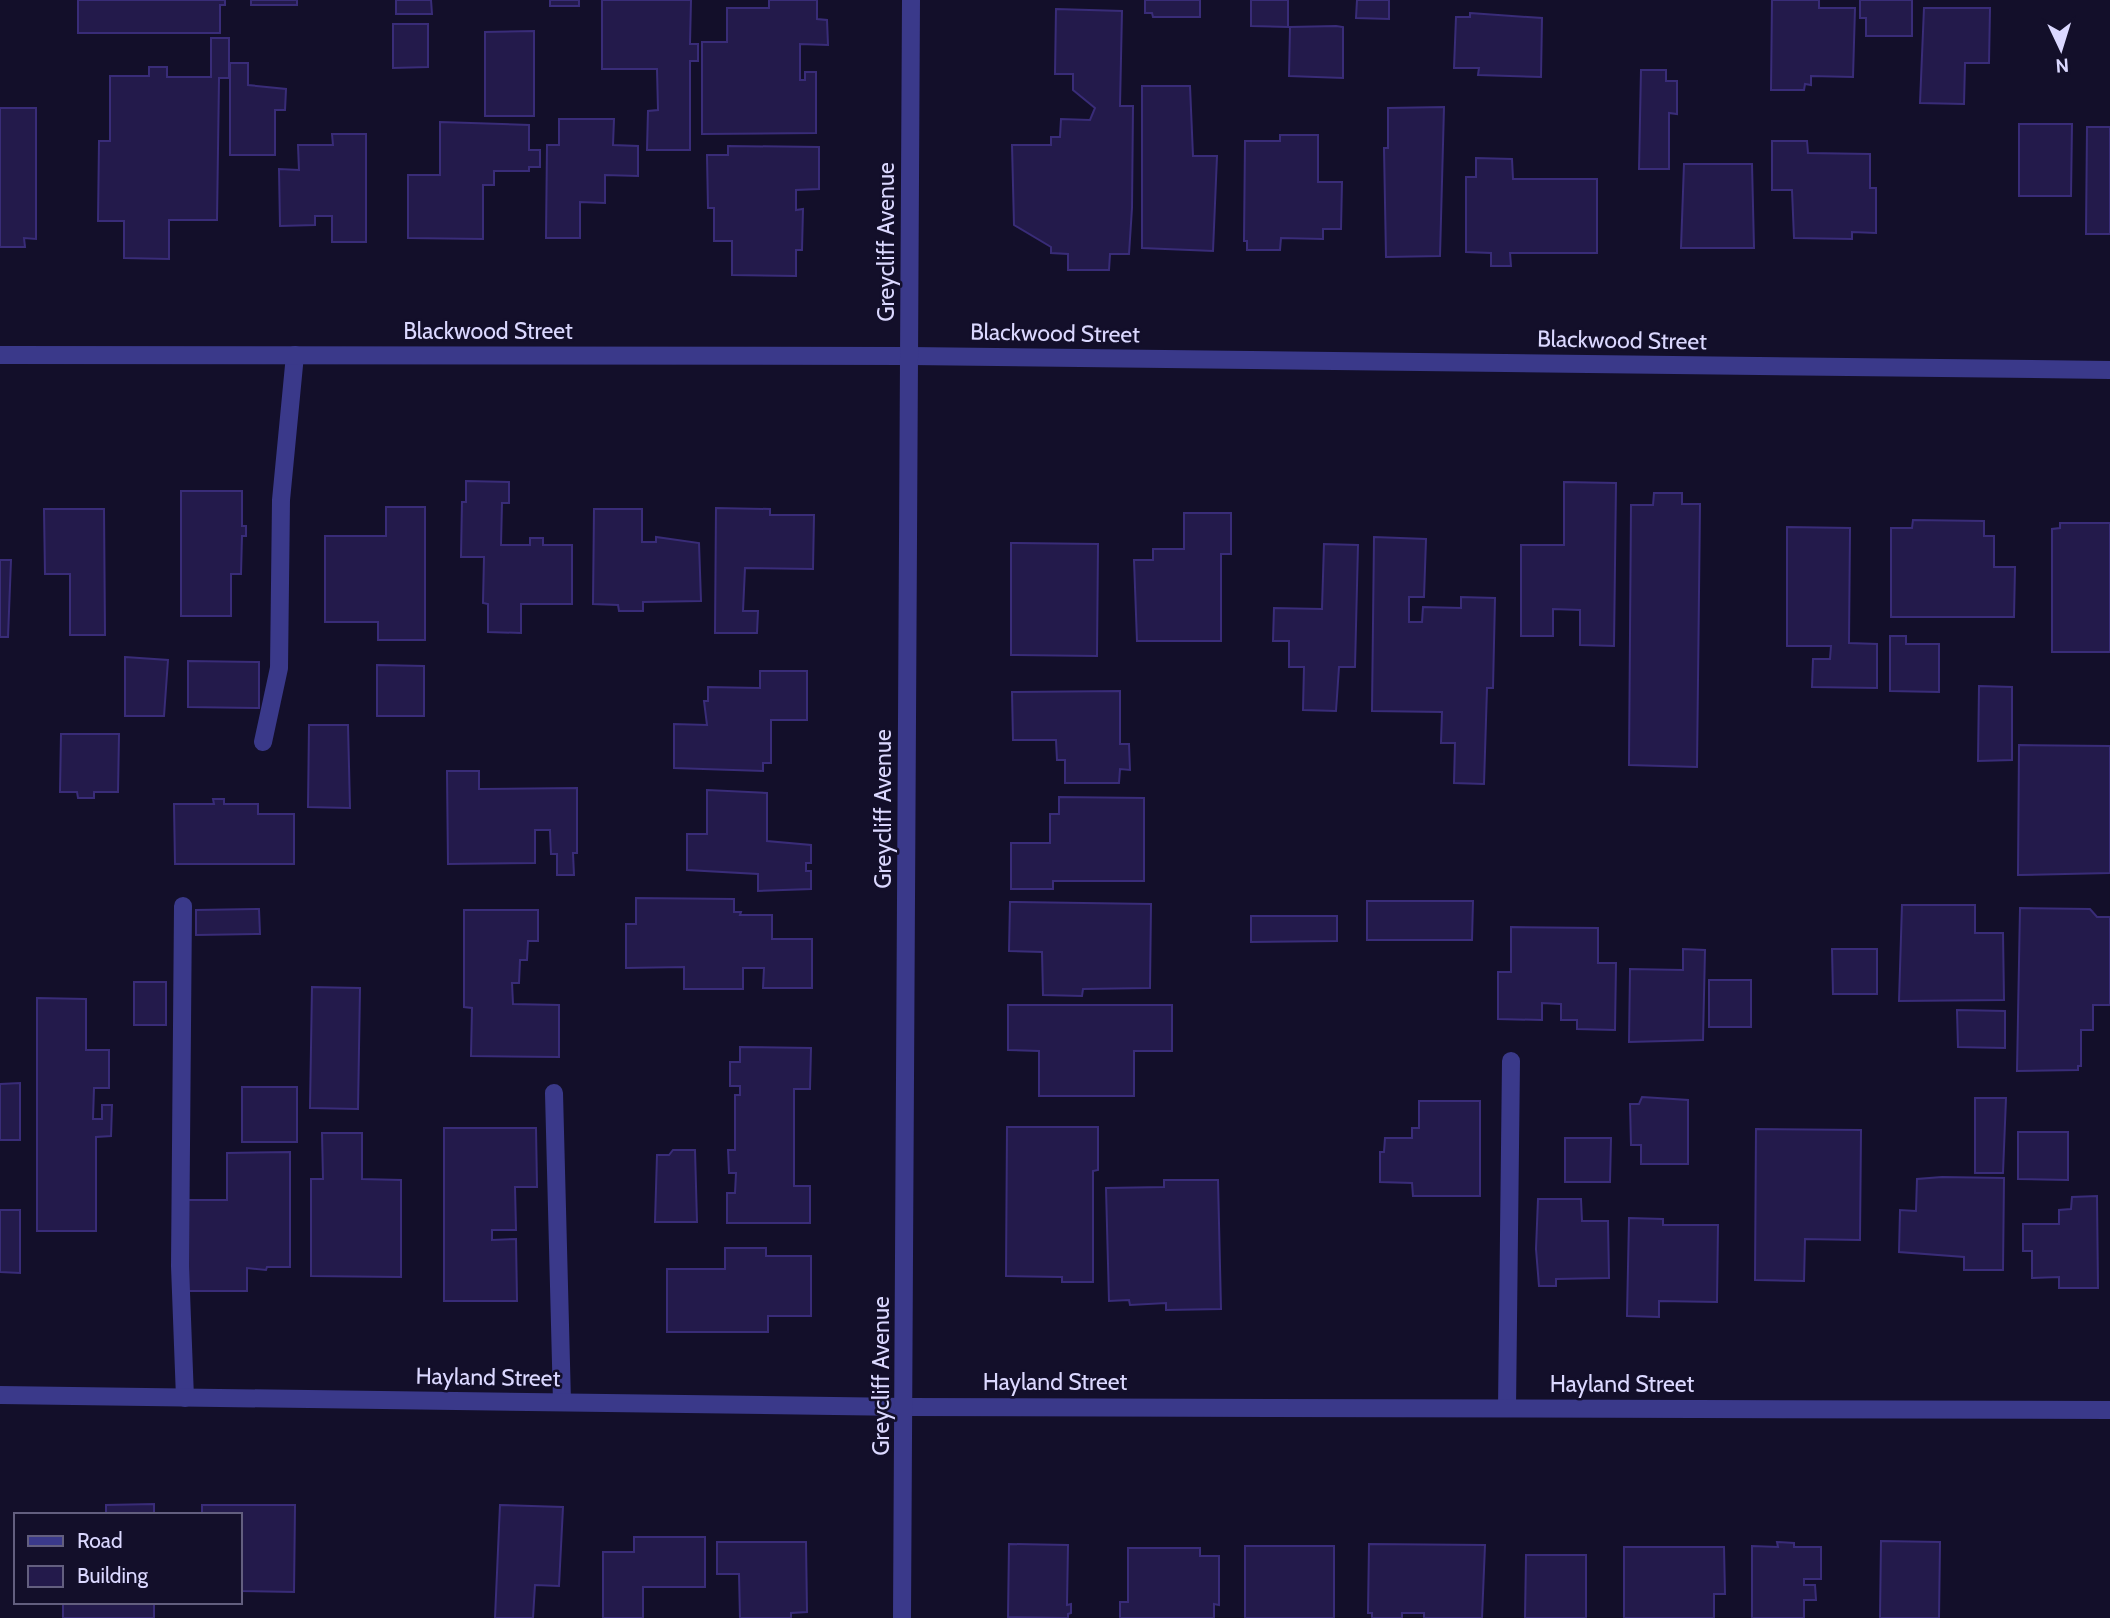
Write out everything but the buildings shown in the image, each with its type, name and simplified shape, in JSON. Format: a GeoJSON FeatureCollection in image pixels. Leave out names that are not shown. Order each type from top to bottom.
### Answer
{"type":"FeatureCollection","features":[{"type":"Feature","properties":{"kind":"street","name":"Greycliff Avenue"},"geometry":{"type":"LineString","coordinates":[[902,1618],[906,1407],[911,0]]}},
{"type":"Feature","properties":{"kind":"street","name":"Blackwood Street"},"geometry":{"type":"LineString","coordinates":[[0,355],[910,356],[2110,370]]}},
{"type":"Feature","properties":{"kind":"street"},"geometry":{"type":"LineString","coordinates":[[263,742],[279,668],[281,500],[295,355]]}},
{"type":"Feature","properties":{"kind":"street"},"geometry":{"type":"LineString","coordinates":[[183,906],[180,1292],[185,1398]]}},
{"type":"Feature","properties":{"kind":"street"},"geometry":{"type":"LineString","coordinates":[[1507,1408],[1511,1061]]}},
{"type":"Feature","properties":{"kind":"street"},"geometry":{"type":"LineString","coordinates":[[554,1093],[562,1402]]}},
{"type":"Feature","properties":{"kind":"street","name":"Hayland Street"},"geometry":{"type":"LineString","coordinates":[[0,1395],[906,1407],[2110,1410]]}}]}
